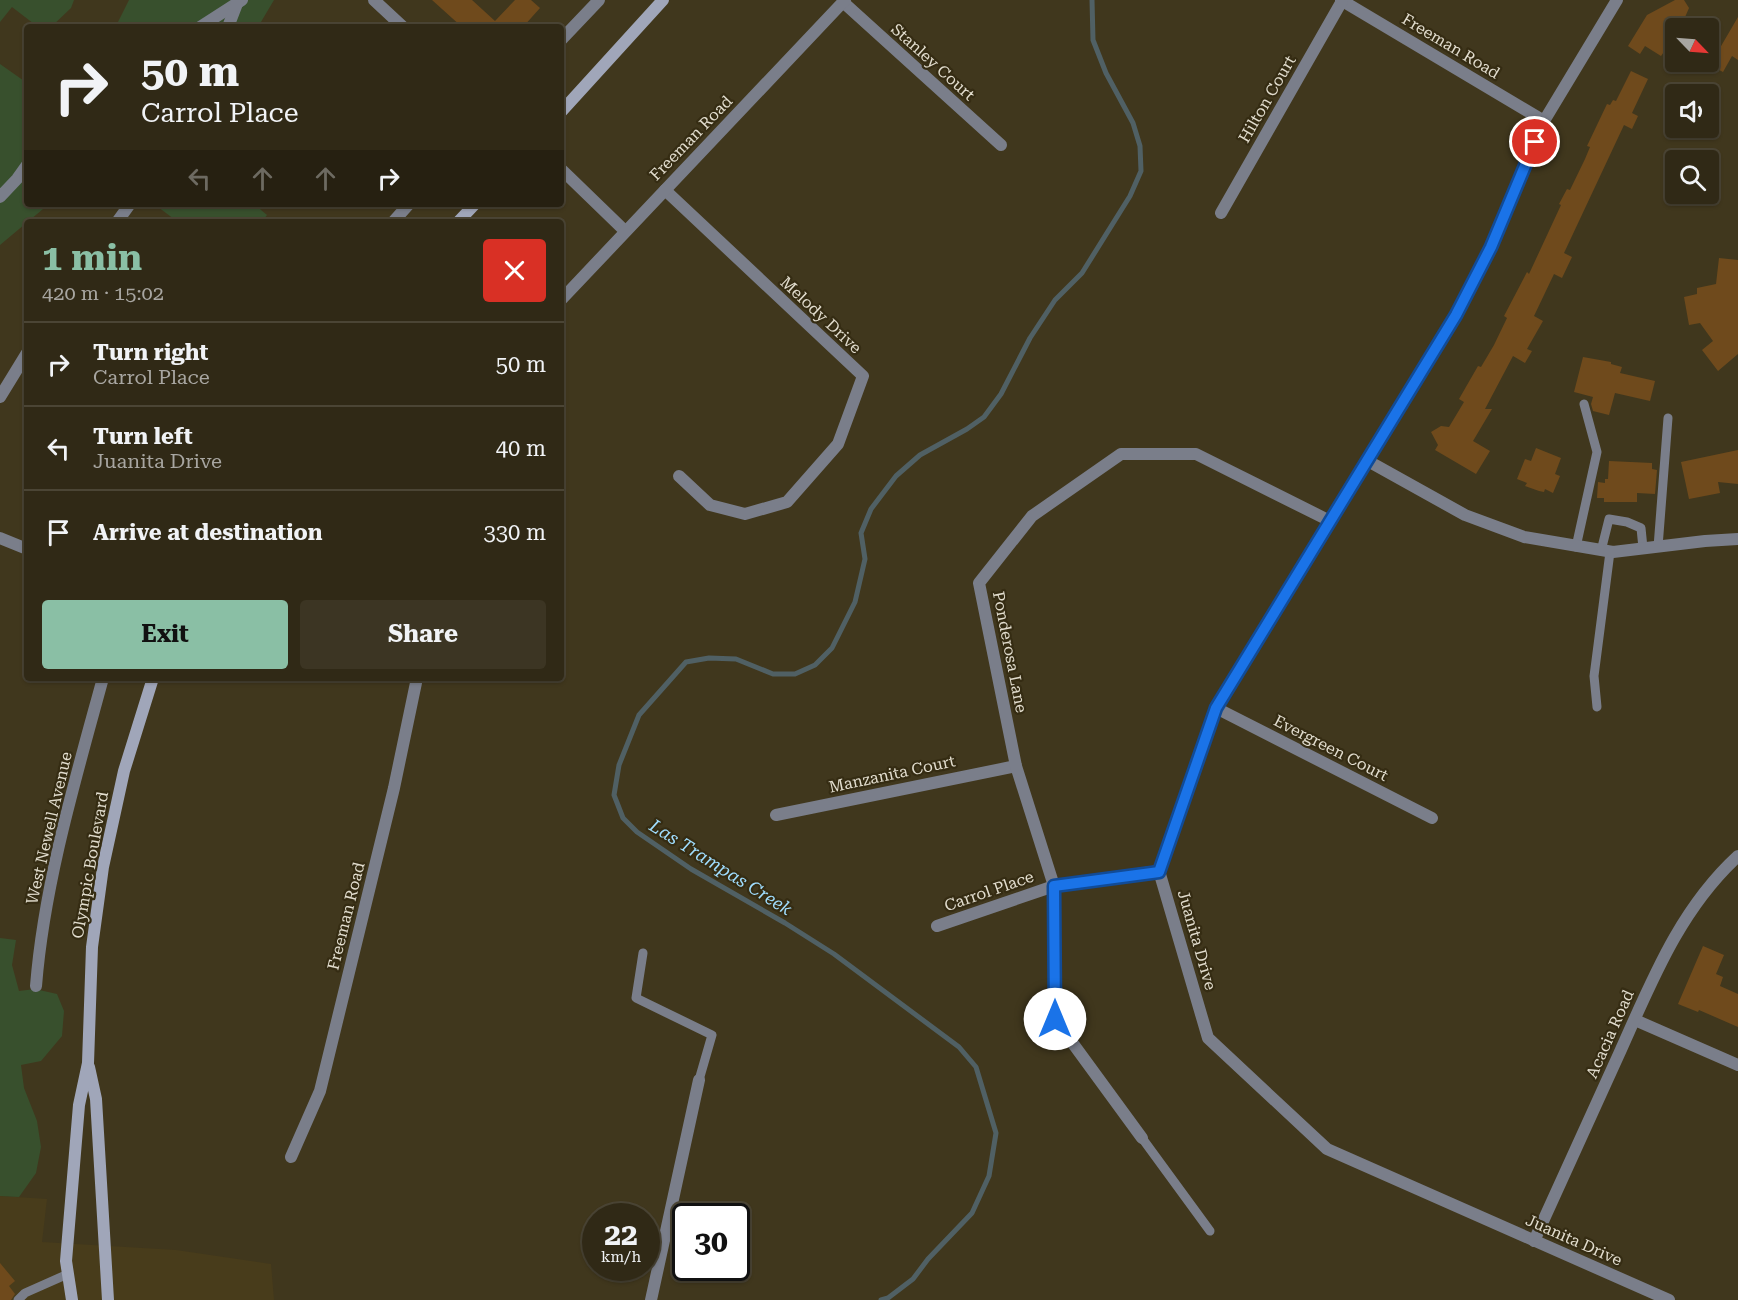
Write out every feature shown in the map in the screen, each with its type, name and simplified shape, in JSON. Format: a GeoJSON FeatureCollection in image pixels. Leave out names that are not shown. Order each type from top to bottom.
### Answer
{"type":"FeatureCollection","features":[{"type":"Feature","properties":{"kind":"main road"},"geometry":{"type":"LineString","coordinates":[[564,109],[663,0]]}},
{"type":"Feature","properties":{"kind":"main road"},"geometry":{"type":"LineString","coordinates":[[461,219],[472,207]]}},
{"type":"Feature","properties":{"kind":"main road","name":"Olympic Boulevard"},"geometry":{"type":"LineString","coordinates":[[69,1296],[66,1261],[78,1105],[87,1063],[92,947],[103,867],[124,771],[152,681]]}},
{"type":"Feature","properties":{"kind":"main road","name":"Olympic Boulevard"},"geometry":{"type":"LineString","coordinates":[[87,1063],[96,1099],[108,1300]]}},
{"type":"Feature","properties":{"kind":"street"},"geometry":{"type":"LineString","coordinates":[[374,0],[400,24]]}},
{"type":"Feature","properties":{"kind":"street"},"geometry":{"type":"LineString","coordinates":[[564,37],[599,0]]}},
{"type":"Feature","properties":{"kind":"street","name":"Freeman Road"},"geometry":{"type":"LineString","coordinates":[[1341,0],[1544,121]]}},
{"type":"Feature","properties":{"kind":"street","name":"Hilton Court"},"geometry":{"type":"LineString","coordinates":[[1221,213],[1341,0]]}},
{"type":"Feature","properties":{"kind":"street"},"geometry":{"type":"LineString","coordinates":[[1159,872],[1216,708],[1456,315],[1491,247],[1544,121],[1617,0]]}},
{"type":"Feature","properties":{"kind":"street"},"geometry":{"type":"LineString","coordinates":[[204,24],[239,1]]}},
{"type":"Feature","properties":{"kind":"street"},"geometry":{"type":"LineString","coordinates":[[229,24],[239,1]]}},
{"type":"Feature","properties":{"kind":"street","name":"Freeman Road"},"geometry":{"type":"LineString","coordinates":[[564,297],[844,1]]}},
{"type":"Feature","properties":{"kind":"street","name":"Stanley Court"},"geometry":{"type":"LineString","coordinates":[[844,1],[1001,146]]}},
{"type":"Feature","properties":{"kind":"street"},"geometry":{"type":"LineString","coordinates":[[0,197],[24,169]]}},
{"type":"Feature","properties":{"kind":"street"},"geometry":{"type":"LineString","coordinates":[[564,172],[625,231]]}},
{"type":"Feature","properties":{"kind":"street","name":"Melody Drive"},"geometry":{"type":"LineString","coordinates":[[665,190],[862,376],[838,444],[787,502],[745,514],[710,505],[679,476]]}},
{"type":"Feature","properties":{"kind":"street"},"geometry":{"type":"LineString","coordinates":[[396,219],[406,207]]}},
{"type":"Feature","properties":{"kind":"street"},"geometry":{"type":"LineString","coordinates":[[0,397],[24,358]]}},
{"type":"Feature","properties":{"kind":"street","name":"Ponderosa Lane"},"geometry":{"type":"LineString","coordinates":[[1142,1138],[1055,1019],[1054,886],[1016,766],[979,583],[1032,516],[1121,454],[1196,454],[1330,521]]}},
{"type":"Feature","properties":{"kind":"street"},"geometry":{"type":"LineString","coordinates":[[1368,461],[1465,515],[1524,537],[1606,551],[1738,539]]}},
{"type":"Feature","properties":{"kind":"street"},"geometry":{"type":"LineString","coordinates":[[0,538],[24,548]]}},
{"type":"Feature","properties":{"kind":"street","name":"West Newell Avenue"},"geometry":{"type":"LineString","coordinates":[[36,986],[39,944],[56,863],[102,681]]}},
{"type":"Feature","properties":{"kind":"street","name":"Freeman Road"},"geometry":{"type":"LineString","coordinates":[[291,1157],[320,1091],[394,788],[416,681]]}},
{"type":"Feature","properties":{"kind":"street","name":"Evergreen Court"},"geometry":{"type":"LineString","coordinates":[[1216,708],[1432,818]]}},
{"type":"Feature","properties":{"kind":"street","name":"Manzanita Court"},"geometry":{"type":"LineString","coordinates":[[776,815],[1016,766]]}},
{"type":"Feature","properties":{"kind":"street","name":"Acacia Road"},"geometry":{"type":"LineString","coordinates":[[1534,1241],[1665,953],[1695,903],[1738,856]]}},
{"type":"Feature","properties":{"kind":"street","name":"Carrol Place"},"geometry":{"type":"LineString","coordinates":[[937,926],[1054,886],[1159,872]]}},
{"type":"Feature","properties":{"kind":"street","name":"Juanita Drive"},"geometry":{"type":"LineString","coordinates":[[1159,872],[1208,1038],[1327,1149],[1669,1300]]}},
{"type":"Feature","properties":{"kind":"street"},"geometry":{"type":"LineString","coordinates":[[1635,1020],[1738,1065]]}},
{"type":"Feature","properties":{"kind":"street"},"geometry":{"type":"LineString","coordinates":[[651,1300],[699,1080]]}},
{"type":"Feature","properties":{"kind":"lane"},"geometry":{"type":"LineString","coordinates":[[1576,547],[1597,452],[1584,404]]}},
{"type":"Feature","properties":{"kind":"lane"},"geometry":{"type":"LineString","coordinates":[[1658,547],[1668,418]]}},
{"type":"Feature","properties":{"kind":"lane"},"geometry":{"type":"LineString","coordinates":[[1597,707],[1594,676],[1609,519],[1627,522],[1641,528],[1643,548]]}},
{"type":"Feature","properties":{"kind":"lane"},"geometry":{"type":"LineString","coordinates":[[642,953],[636,998],[712,1035],[699,1080]]}},
{"type":"Feature","properties":{"kind":"lane"},"geometry":{"type":"LineString","coordinates":[[1142,1138],[1210,1231]]}},
{"type":"Feature","properties":{"kind":"lane"},"geometry":{"type":"LineString","coordinates":[[18,1300],[26,1293],[68,1274]]}},
{"type":"Feature","properties":{"kind":"shaded area"},"geometry":{"type":"Polygon","coordinates":[[[0,1196],[47,1199],[42,1242],[176,1250],[271,1264],[274,1300],[0,1300],[0,1196]]]}},
{"type":"Feature","properties":{"kind":"green space"},"geometry":{"type":"Polygon","coordinates":[[[0,0],[74,0],[71,8],[54,24],[34,24],[12,7],[0,22],[0,0]]]}},
{"type":"Feature","properties":{"kind":"green space"},"geometry":{"type":"Polygon","coordinates":[[[129,0],[274,0],[260,24],[117,24],[129,0]]]}},
{"type":"Feature","properties":{"kind":"green space"},"geometry":{"type":"Polygon","coordinates":[[[0,64],[24,81],[24,207],[45,207],[31,219],[24,219],[24,225],[0,245],[0,64]]]}},
{"type":"Feature","properties":{"kind":"green space"},"geometry":{"type":"Polygon","coordinates":[[[158,207],[258,207],[267,215],[264,219],[174,219],[158,207]]]}},
{"type":"Feature","properties":{"kind":"green space"},"geometry":{"type":"Polygon","coordinates":[[[0,938],[16,940],[12,965],[19,991],[35,989],[57,994],[64,1011],[62,1036],[41,1061],[21,1065],[24,1088],[37,1121],[41,1147],[36,1173],[19,1197],[0,1196],[0,938]]]}},
{"type":"Feature","properties":{"kind":"building"},"geometry":{"type":"Polygon","coordinates":[[[432,0],[472,0],[495,21],[515,0],[531,0],[540,8],[526,24],[459,24],[432,0]]]}},
{"type":"Feature","properties":{"kind":"building"},"geometry":{"type":"Polygon","coordinates":[[[1675,0],[1684,0],[1689,8],[1685,18],[1665,18],[1665,50],[1661,56],[1645,46],[1640,54],[1628,46],[1647,15],[1675,0]]]}},
{"type":"Feature","properties":{"kind":"building"},"geometry":{"type":"Polygon","coordinates":[[[1738,17],[1738,60],[1732,56],[1723,72],[1719,70],[1719,50],[1738,17]]]}},
{"type":"Feature","properties":{"kind":"building"},"geometry":{"type":"Polygon","coordinates":[[[1631,71],[1648,79],[1632,113],[1638,116],[1632,129],[1624,125],[1564,253],[1572,257],[1562,278],[1554,274],[1534,316],[1543,321],[1527,349],[1532,351],[1525,363],[1513,356],[1485,409],[1492,409],[1473,441],[1490,451],[1476,474],[1435,450],[1438,445],[1431,432],[1441,426],[1449,427],[1464,402],[1459,399],[1478,366],[1481,367],[1494,345],[1507,318],[1504,316],[1527,272],[1529,274],[1561,205],[1559,204],[1567,189],[1570,190],[1585,159],[1590,147],[1587,146],[1607,104],[1610,105],[1613,100],[1616,101],[1631,71]]]}},
{"type":"Feature","properties":{"kind":"building"},"geometry":{"type":"Polygon","coordinates":[[[1719,258],[1738,260],[1738,354],[1718,371],[1702,350],[1713,341],[1700,323],[1689,325],[1684,297],[1697,294],[1697,288],[1716,284],[1719,258]]]}},
{"type":"Feature","properties":{"kind":"building"},"geometry":{"type":"Polygon","coordinates":[[[1583,357],[1611,362],[1611,364],[1622,367],[1620,373],[1655,381],[1650,401],[1615,393],[1609,415],[1593,411],[1591,404],[1593,397],[1574,392],[1583,357]]]}},
{"type":"Feature","properties":{"kind":"building"},"geometry":{"type":"Polygon","coordinates":[[[1536,448],[1561,458],[1555,474],[1560,476],[1553,493],[1545,489],[1544,492],[1525,486],[1527,483],[1517,479],[1525,459],[1531,461],[1536,448]]]}},
{"type":"Feature","properties":{"kind":"building"},"geometry":{"type":"Polygon","coordinates":[[[1738,450],[1738,484],[1718,482],[1720,493],[1689,499],[1681,462],[1738,450]]]}},
{"type":"Feature","properties":{"kind":"building"},"geometry":{"type":"Polygon","coordinates":[[[1609,461],[1652,463],[1652,469],[1657,470],[1655,494],[1637,493],[1637,502],[1604,502],[1604,498],[1597,498],[1598,482],[1605,483],[1605,479],[1608,479],[1609,461]]]}},
{"type":"Feature","properties":{"kind":"building"},"geometry":{"type":"Polygon","coordinates":[[[1703,946],[1724,955],[1716,974],[1723,977],[1720,986],[1738,994],[1738,1027],[1699,1010],[1698,1012],[1678,1004],[1703,946]]]}},
{"type":"Feature","properties":{"kind":"building"},"geometry":{"type":"Polygon","coordinates":[[[0,1263],[15,1281],[9,1286],[15,1294],[11,1300],[0,1300],[0,1263]]]}},
{"type":"Feature","properties":{"kind":"waterway","name":"Las Trampas Creek"},"geometry":{"type":"LineString","coordinates":[[881,1300],[888,1298],[913,1279],[928,1259],[972,1213],[989,1176],[996,1133],[976,1067],[959,1047],[834,954],[691,869],[637,832],[623,818],[614,795],[619,765],[639,715],[686,662],[709,658],[736,659],[773,674],[795,674],[815,665],[832,648],[855,602],[865,559],[861,533],[871,509],[896,476],[920,455],[984,417],[1001,394],[1030,338],[1055,300],[1082,273],[1130,196],[1141,171],[1140,146],[1133,123],[1106,73],[1093,40],[1092,0]]}},
{"type":"Feature","properties":{"kind":"route"},"geometry":{"type":"LineString","coordinates":[[1055,1019],[1054,886],[1159,872],[1216,708],[1456,315],[1491,247],[1535,142]]}}]}
